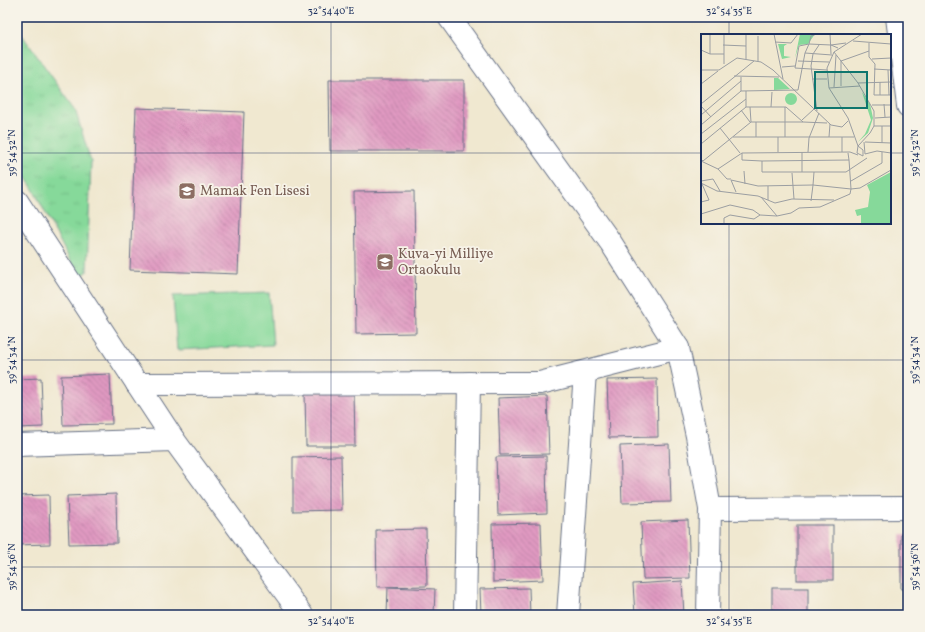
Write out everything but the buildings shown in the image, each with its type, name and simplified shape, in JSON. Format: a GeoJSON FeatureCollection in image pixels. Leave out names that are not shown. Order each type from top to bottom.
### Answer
{"type":"FeatureCollection","features":[{"type":"Feature","properties":{"kind":"street"},"geometry":{"type":"LineString","coordinates":[[450,17],[611,243],[678,348],[697,436],[710,509],[708,615]]}},
{"type":"Feature","properties":{"kind":"street"},"geometry":{"type":"LineString","coordinates":[[897,17],[908,106]]}},
{"type":"Feature","properties":{"kind":"street"},"geometry":{"type":"LineString","coordinates":[[17,201],[174,440],[302,615]]}},
{"type":"Feature","properties":{"kind":"street"},"geometry":{"type":"LineString","coordinates":[[137,384],[540,383],[678,348]]}},
{"type":"Feature","properties":{"kind":"street"},"geometry":{"type":"LineString","coordinates":[[568,615],[584,372]]}},
{"type":"Feature","properties":{"kind":"street"},"geometry":{"type":"LineString","coordinates":[[465,615],[469,383]]}},
{"type":"Feature","properties":{"kind":"street"},"geometry":{"type":"LineString","coordinates":[[17,445],[174,440]]}},
{"type":"Feature","properties":{"kind":"street"},"geometry":{"type":"LineString","coordinates":[[710,509],[908,508]]}},
{"type":"Feature","properties":{"kind":"green space"},"geometry":{"type":"Polygon","coordinates":[[[17,28],[75,109],[91,162],[87,272],[79,278],[33,189],[17,164],[17,28]]]}},
{"type":"Feature","properties":{"kind":"green space"},"geometry":{"type":"Polygon","coordinates":[[[269,293],[273,345],[177,350],[173,296],[269,293]]]}},
{"type":"Feature","properties":{"kind":"place","name":"Mamak Fen Lisesi"},"geometry":{"type":"Point","coordinates":[187,191]}},
{"type":"Feature","properties":{"kind":"place","name":"Kuva-yi Milliye Ortaokulu"},"geometry":{"type":"Point","coordinates":[385,262]}}]}
